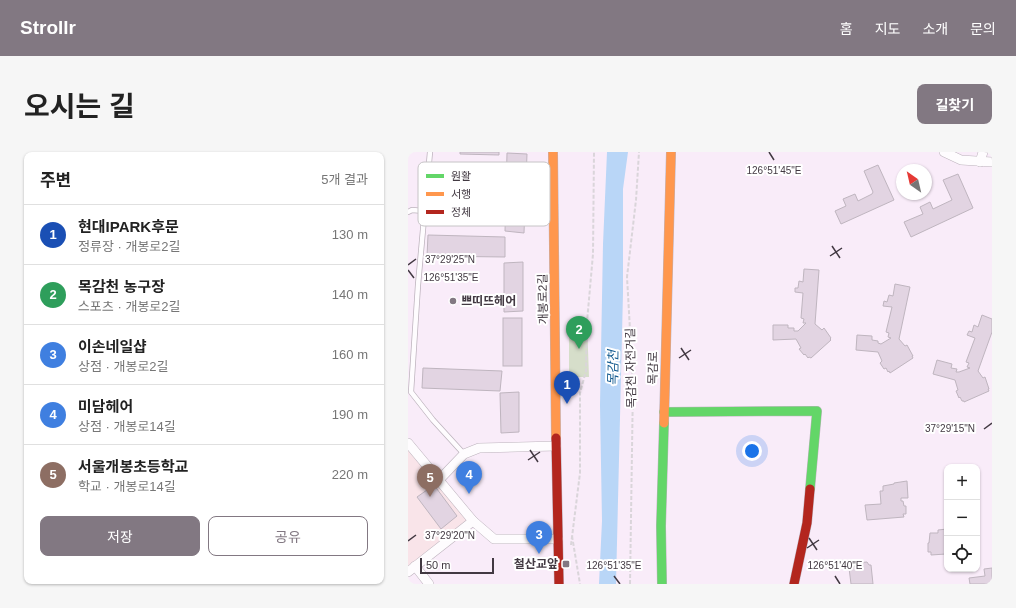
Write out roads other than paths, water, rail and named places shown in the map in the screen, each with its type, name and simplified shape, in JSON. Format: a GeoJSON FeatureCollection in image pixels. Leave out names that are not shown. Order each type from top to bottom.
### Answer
{"type":"FeatureCollection","features":[{"type":"Feature","properties":{"kind":"street","name":"개봉로2길"},"geometry":{"type":"LineString","coordinates":[[553,152],[559,584]]}},
{"type":"Feature","properties":{"kind":"street","name":"목감로"},"geometry":{"type":"LineString","coordinates":[[662,584],[661,526],[670,152]]}},
{"type":"Feature","properties":{"kind":"street"},"geometry":{"type":"LineString","coordinates":[[944,152],[961,160],[992,162]]}},
{"type":"Feature","properties":{"kind":"street"},"geometry":{"type":"LineString","coordinates":[[980,162],[983,152]]}},
{"type":"Feature","properties":{"kind":"street"},"geometry":{"type":"LineString","coordinates":[[664,412],[817,411],[808,523],[794,584]]}},
{"type":"Feature","properties":{"kind":"street"},"geometry":{"type":"LineString","coordinates":[[408,443],[473,521],[494,540],[558,539]]}},
{"type":"Feature","properties":{"kind":"street"},"geometry":{"type":"LineString","coordinates":[[439,480],[464,454],[479,448],[556,446]]}},
{"type":"Feature","properties":{"kind":"street"},"geometry":{"type":"LineString","coordinates":[[429,584],[412,569],[473,521]]}},
{"type":"Feature","properties":{"kind":"lane"},"geometry":{"type":"LineString","coordinates":[[429,162],[430,152]]}},
{"type":"Feature","properties":{"kind":"lane"},"geometry":{"type":"LineString","coordinates":[[408,212],[412,210],[418,210]]}},
{"type":"Feature","properties":{"kind":"lane"},"geometry":{"type":"LineString","coordinates":[[423,226],[411,392],[433,420],[464,454]]}},
{"type":"Feature","properties":{"kind":"water","name":"목감천"},"geometry":{"type":"Polygon","coordinates":[[[607,152],[628,152],[623,189],[623,293],[616,584],[599,584],[602,521],[600,405],[603,244],[607,152]]]}},
{"type":"Feature","properties":{"kind":"place","name":"쁘띠뜨헤어"},"geometry":{"type":"Point","coordinates":[453,301]}},
{"type":"Feature","properties":{"kind":"place","name":"목감천 농구장"},"geometry":{"type":"Point","coordinates":[579,349]}},
{"type":"Feature","properties":{"kind":"place","name":"현대IPARK후문"},"geometry":{"type":"Point","coordinates":[567,404]}},
{"type":"Feature","properties":{"kind":"place","name":"미담헤어"},"geometry":{"type":"Point","coordinates":[469,494]}},
{"type":"Feature","properties":{"kind":"place","name":"서울개봉초등학교"},"geometry":{"type":"Point","coordinates":[430,497]}},
{"type":"Feature","properties":{"kind":"place","name":"이손네일샵"},"geometry":{"type":"Point","coordinates":[539,554]}},
{"type":"Feature","properties":{"kind":"place","name":"철산교앞"},"geometry":{"type":"Point","coordinates":[566,564]}}]}
